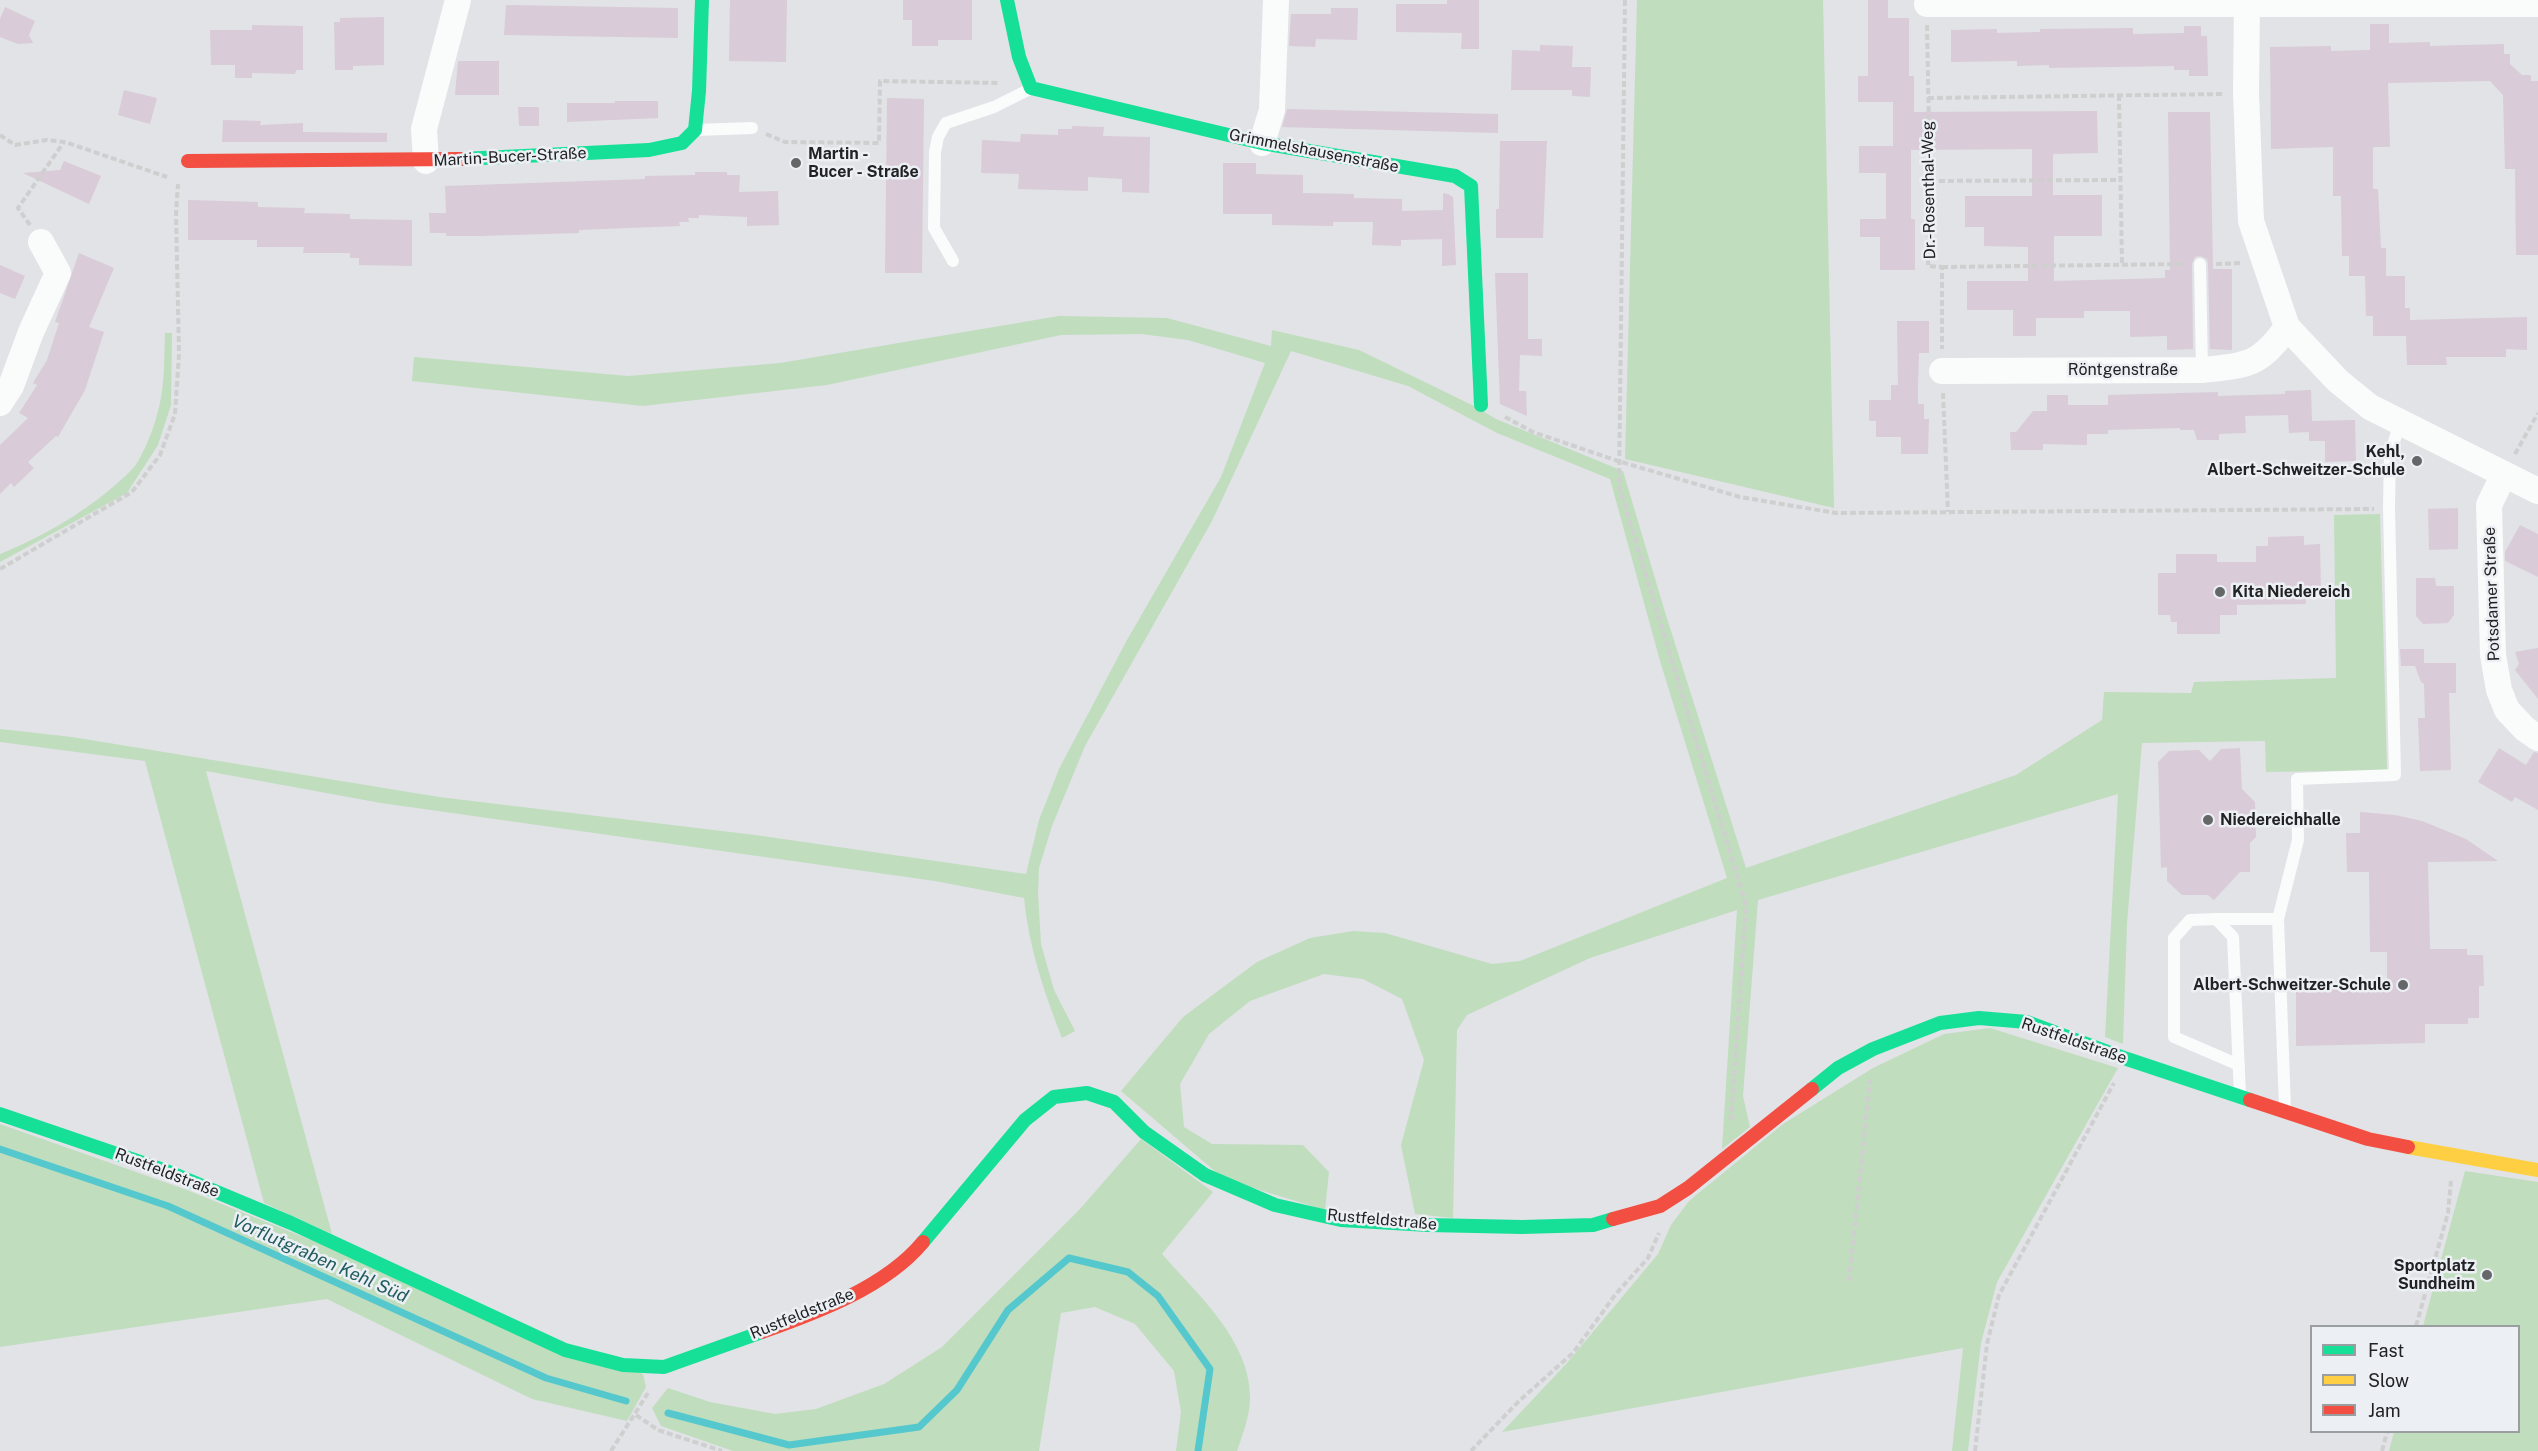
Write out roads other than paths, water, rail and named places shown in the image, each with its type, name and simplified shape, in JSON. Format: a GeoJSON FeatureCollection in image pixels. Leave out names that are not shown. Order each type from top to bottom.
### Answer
{"type":"FeatureCollection","features":[{"type":"Feature","properties":{"kind":"street"},"geometry":{"type":"LineString","coordinates":[[426,161],[424,129],[458,0]]}},
{"type":"Feature","properties":{"kind":"street"},"geometry":{"type":"LineString","coordinates":[[695,130],[699,91],[702,0]]}},
{"type":"Feature","properties":{"kind":"street"},"geometry":{"type":"LineString","coordinates":[[1007,0],[1019,57],[1031,88]]}},
{"type":"Feature","properties":{"kind":"street"},"geometry":{"type":"LineString","coordinates":[[1262,143],[1272,110],[1276,0]]}},
{"type":"Feature","properties":{"kind":"street"},"geometry":{"type":"LineString","coordinates":[[2247,1],[2246,93],[2251,221],[2287,327],[2338,381],[2370,407],[2538,491]]}},
{"type":"Feature","properties":{"kind":"street"},"geometry":{"type":"LineString","coordinates":[[1927,4],[2247,1],[2538,4]]}},
{"type":"Feature","properties":{"kind":"street","name":"Grimmelshausenstraße"},"geometry":{"type":"LineString","coordinates":[[1031,88],[1262,143],[1455,176],[1471,186],[1481,405]]}},
{"type":"Feature","properties":{"kind":"street","name":"Martin-Bucer-Straße"},"geometry":{"type":"LineString","coordinates":[[188,161],[426,161],[649,150],[682,143],[695,130]]}},
{"type":"Feature","properties":{"kind":"street"},"geometry":{"type":"LineString","coordinates":[[0,403],[11,386],[31,332],[57,273],[41,242]]}},
{"type":"Feature","properties":{"kind":"street","name":"Röntgenstraße"},"geometry":{"type":"LineString","coordinates":[[1942,370],[2202,370],[2245,365],[2271,350],[2287,327]]}},
{"type":"Feature","properties":{"kind":"street","name":"Potsdamer Straße"},"geometry":{"type":"LineString","coordinates":[[2504,474],[2489,505],[2493,655],[2499,690],[2507,710],[2524,729],[2538,738]]}},
{"type":"Feature","properties":{"kind":"street","name":"Rustfeldstraße"},"geometry":{"type":"LineString","coordinates":[[0,1114],[164,1170],[291,1223],[565,1350],[623,1365],[664,1367],[779,1326],[857,1293],[913,1254],[1025,1120],[1054,1097],[1087,1093],[1114,1102],[1144,1132],[1205,1175],[1275,1205],[1341,1220],[1440,1226],[1593,1225],[1660,1206],[1688,1188],[1838,1068],[1873,1050],[1940,1023],[1979,1017],[2027,1022],[2127,1059],[2368,1139],[2454,1157],[2538,1170]]}},
{"type":"Feature","properties":{"kind":"lane"},"geometry":{"type":"LineString","coordinates":[[952,261],[934,228],[934,152],[938,137],[946,123],[994,107],[1031,88]]}},
{"type":"Feature","properties":{"kind":"lane"},"geometry":{"type":"LineString","coordinates":[[695,130],[752,128]]}},
{"type":"Feature","properties":{"kind":"lane"},"geometry":{"type":"LineString","coordinates":[[2200,264],[2202,370]]}},
{"type":"Feature","properties":{"kind":"lane"},"geometry":{"type":"LineString","coordinates":[[2286,1112],[2278,919],[2298,840],[2297,779],[2396,775],[2389,508],[2390,454],[2400,423]]}},
{"type":"Feature","properties":{"kind":"lane"},"geometry":{"type":"LineString","coordinates":[[2216,919],[2233,937],[2241,1096]]}},
{"type":"Feature","properties":{"kind":"lane"},"geometry":{"type":"LineString","coordinates":[[2239,1065],[2174,1037],[2174,938],[2190,920],[2278,919]]}},
{"type":"Feature","properties":{"kind":"waterway","name":"Vorflutgraben Kehl Süd"},"geometry":{"type":"LineString","coordinates":[[0,1149],[168,1206],[546,1378],[626,1401]]}},
{"type":"Feature","properties":{"kind":"waterway","name":"Vorflutgraben Kehl Süd"},"geometry":{"type":"LineString","coordinates":[[668,1413],[789,1445],[919,1427],[957,1390],[1008,1310],[1069,1258],[1128,1272],[1158,1296],[1210,1369],[1198,1451]]}},
{"type":"Feature","properties":{"kind":"place","name":"Martin - Bucer - Straße"},"geometry":{"type":"Point","coordinates":[796,163]}},
{"type":"Feature","properties":{"kind":"place","name":"Kehl, Albert-Schweitzer-Schule"},"geometry":{"type":"Point","coordinates":[2417,461]}},
{"type":"Feature","properties":{"kind":"place","name":"Kita Niedereich"},"geometry":{"type":"Point","coordinates":[2220,592]}},
{"type":"Feature","properties":{"kind":"place","name":"Niedereichhalle"},"geometry":{"type":"Point","coordinates":[2208,820]}},
{"type":"Feature","properties":{"kind":"place","name":"Albert-Schweitzer-Schule"},"geometry":{"type":"Point","coordinates":[2403,985]}},
{"type":"Feature","properties":{"kind":"place","name":"Sportplatz Sundheim"},"geometry":{"type":"Point","coordinates":[2487,1275]}}]}
